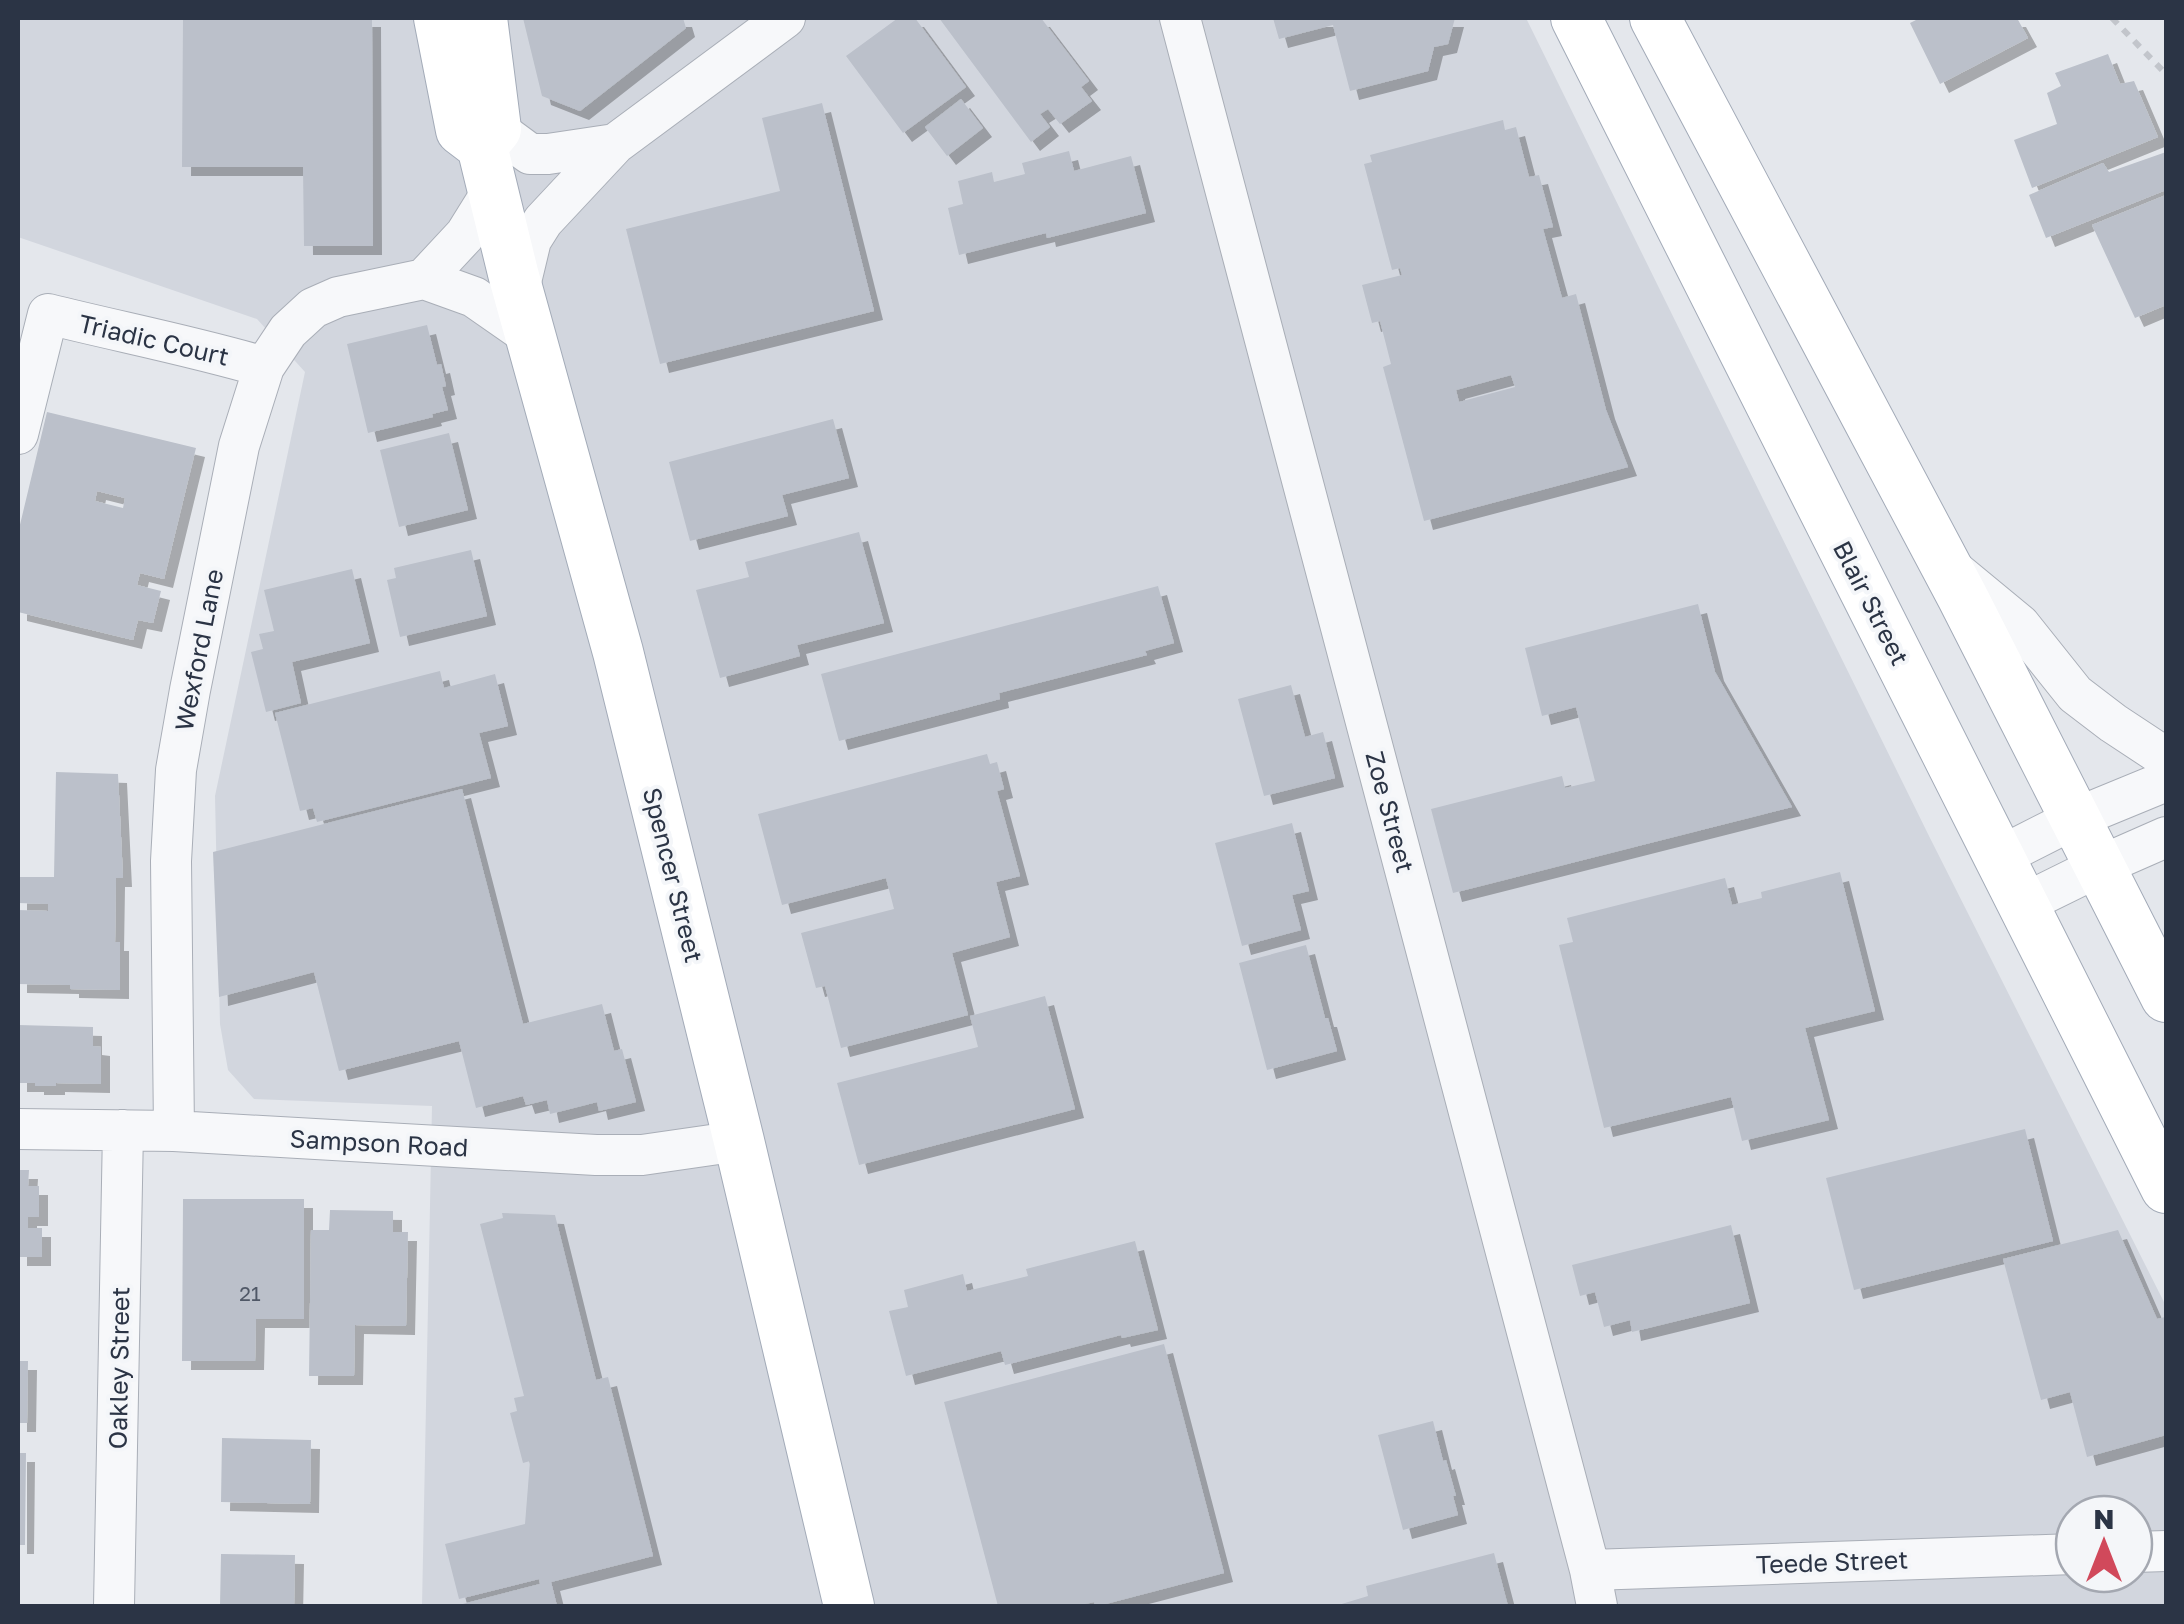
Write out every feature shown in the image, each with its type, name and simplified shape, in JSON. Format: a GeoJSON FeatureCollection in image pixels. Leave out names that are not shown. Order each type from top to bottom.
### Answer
{"type":"FeatureCollection","features":[{"type":"Feature","properties":{"kind":"main road","name":"Spencer Street"},"geometry":{"type":"LineString","coordinates":[[439,18],[461,130],[490,155]]}},
{"type":"Feature","properties":{"kind":"main road","name":"Spencer Street"},"geometry":{"type":"LineString","coordinates":[[482,18],[490,155],[524,314],[618,652],[849,1606]]}},
{"type":"Feature","properties":{"kind":"main road","name":"Blair Street"},"geometry":{"type":"LineString","coordinates":[[1576,18],[2166,1188]]}},
{"type":"Feature","properties":{"kind":"main road"},"geometry":{"type":"LineString","coordinates":[[1655,18],[2166,988]]}},
{"type":"Feature","properties":{"kind":"street"},"geometry":{"type":"LineString","coordinates":[[524,314],[531,240],[543,221],[615,144],[785,18]]}},
{"type":"Feature","properties":{"kind":"street","name":"Zoe Street"},"geometry":{"type":"LineString","coordinates":[[1180,18],[1594,1588]]}},
{"type":"Feature","properties":{"kind":"street"},"geometry":{"type":"LineString","coordinates":[[424,280],[464,236],[490,155],[548,154],[615,144]]}},
{"type":"Feature","properties":{"kind":"street","name":"Wexford Lane"},"geometry":{"type":"LineString","coordinates":[[174,1131],[171,861],[176,770],[240,446],[264,367],[288,331],[313,308],[338,297],[424,280],[524,314]]}},
{"type":"Feature","properties":{"kind":"street","name":"Triadic Court"},"geometry":{"type":"LineString","coordinates":[[18,434],[48,314],[264,367]]}},
{"type":"Feature","properties":{"kind":"street"},"geometry":{"type":"LineString","coordinates":[[1944,562],[2020,625],[2075,694],[2166,758]]}},
{"type":"Feature","properties":{"kind":"street"},"geometry":{"type":"LineString","coordinates":[[1999,857],[2076,818],[2166,781]]}},
{"type":"Feature","properties":{"kind":"street"},"geometry":{"type":"LineString","coordinates":[[2023,904],[2166,837]]}},
{"type":"Feature","properties":{"kind":"street","name":"Sampson Road"},"geometry":{"type":"LineString","coordinates":[[18,1129],[174,1131],[596,1155],[642,1155],[739,1141]]}},
{"type":"Feature","properties":{"kind":"street","name":"Oakley Street"},"geometry":{"type":"LineString","coordinates":[[114,1606],[123,1130]]}},
{"type":"Feature","properties":{"kind":"street","name":"Teede Street"},"geometry":{"type":"LineString","coordinates":[[1594,1588],[2054,1555]]}},
{"type":"Feature","properties":{"kind":"path"},"geometry":{"type":"LineString","coordinates":[[2112,18],[2166,74]]}},
{"type":"Feature","properties":{"kind":"shaded area"},"geometry":{"type":"Polygon","coordinates":[[[18,18],[1526,18],[1930,838],[2166,1306],[2166,1606],[422,1606],[432,1106],[254,1099],[228,1070],[220,1024],[215,796],[305,372],[257,319],[18,237],[18,18]]]}},
{"type":"Feature","properties":{"kind":"building"},"geometry":{"type":"Polygon","coordinates":[[[183,18],[372,18],[373,246],[304,246],[303,167],[182,167],[183,18]]]}},
{"type":"Feature","properties":{"kind":"building"},"geometry":{"type":"Polygon","coordinates":[[[523,18],[683,18],[686,28],[580,111],[542,96],[523,18]]]}},
{"type":"Feature","properties":{"kind":"building"},"geometry":{"type":"Polygon","coordinates":[[[898,18],[915,18],[966,87],[903,133],[846,56],[898,18]]]}},
{"type":"Feature","properties":{"kind":"building"},"geometry":{"type":"Polygon","coordinates":[[[939,18],[1041,18],[1089,81],[1081,87],[1092,101],[1060,124],[1048,109],[1040,114],[1050,127],[1031,142],[939,18]]]}},
{"type":"Feature","properties":{"kind":"building"},"geometry":{"type":"Polygon","coordinates":[[[1273,18],[1455,18],[1448,44],[1434,47],[1428,71],[1350,91],[1333,25],[1279,39],[1273,18]]]}},
{"type":"Feature","properties":{"kind":"building"},"geometry":{"type":"Polygon","coordinates":[[[1920,18],[2017,18],[2028,38],[1940,84],[1910,23],[1920,18]]]}},
{"type":"Feature","properties":{"kind":"building"},"geometry":{"type":"Polygon","coordinates":[[[2108,54],[2120,84],[2134,81],[2158,137],[2032,188],[2014,140],[2057,124],[2047,93],[2061,86],[2055,73],[2108,54]]]}},
{"type":"Feature","properties":{"kind":"building"},"geometry":{"type":"Polygon","coordinates":[[[961,99],[983,128],[947,156],[925,127],[961,99]]]}},
{"type":"Feature","properties":{"kind":"building"},"geometry":{"type":"Polygon","coordinates":[[[822,103],[874,311],[660,364],[626,229],[780,191],[762,118],[822,103]]]}},
{"type":"Feature","properties":{"kind":"building"},"geometry":{"type":"Polygon","coordinates":[[[1503,120],[1505,130],[1516,127],[1529,177],[1539,175],[1553,227],[1543,229],[1562,298],[1576,294],[1606,410],[1628,467],[1424,521],[1383,367],[1391,364],[1380,321],[1372,323],[1362,285],[1402,275],[1400,268],[1392,270],[1364,164],[1372,162],[1370,155],[1503,120]],[[1511,375],[1456,390],[1459,402],[1515,387],[1511,375]]]}},
{"type":"Feature","properties":{"kind":"building"},"geometry":{"type":"Polygon","coordinates":[[[1069,151],[1074,171],[1131,156],[1146,213],[959,255],[948,208],[963,204],[958,181],[992,172],[994,182],[1025,174],[1022,163],[1069,151]]]}},
{"type":"Feature","properties":{"kind":"building"},"geometry":{"type":"Polygon","coordinates":[[[2166,152],[2166,190],[2046,238],[2029,195],[2103,163],[2109,172],[2166,152]]]}},
{"type":"Feature","properties":{"kind":"building"},"geometry":{"type":"Polygon","coordinates":[[[2166,195],[2166,305],[2135,318],[2092,225],[2166,195]]]}},
{"type":"Feature","properties":{"kind":"building"},"geometry":{"type":"Polygon","coordinates":[[[427,325],[437,365],[441,364],[448,410],[368,433],[347,344],[427,325]]]}},
{"type":"Feature","properties":{"kind":"building"},"geometry":{"type":"Polygon","coordinates":[[[47,412],[196,448],[164,579],[140,573],[137,585],[161,591],[153,623],[138,620],[133,640],[18,612],[18,533],[47,412]],[[97,491],[95,501],[123,508],[125,498],[97,491]]]}},
{"type":"Feature","properties":{"kind":"building"},"geometry":{"type":"Polygon","coordinates":[[[833,419],[849,478],[782,495],[788,516],[690,541],[669,462],[833,419]]]}},
{"type":"Feature","properties":{"kind":"building"},"geometry":{"type":"Polygon","coordinates":[[[449,433],[468,510],[399,527],[380,450],[449,433]]]}},
{"type":"Feature","properties":{"kind":"building"},"geometry":{"type":"Polygon","coordinates":[[[859,532],[884,623],[797,645],[800,656],[720,678],[696,590],[749,577],[745,562],[859,532]]]}},
{"type":"Feature","properties":{"kind":"building"},"geometry":{"type":"Polygon","coordinates":[[[471,550],[487,616],[400,637],[387,580],[396,578],[394,568],[471,550]]]}},
{"type":"Feature","properties":{"kind":"building"},"geometry":{"type":"Polygon","coordinates":[[[352,569],[370,643],[292,662],[301,703],[266,712],[251,652],[263,649],[259,634],[274,631],[264,590],[352,569]]]}},
{"type":"Feature","properties":{"kind":"building"},"geometry":{"type":"Polygon","coordinates":[[[1158,586],[1174,643],[1145,651],[1147,655],[999,693],[1000,699],[839,741],[821,674],[1158,586]]]}},
{"type":"Feature","properties":{"kind":"building"},"geometry":{"type":"Polygon","coordinates":[[[1698,604],[1715,672],[1792,807],[1453,893],[1431,809],[1562,776],[1565,788],[1595,781],[1576,707],[1542,716],[1525,648],[1698,604]]]}},
{"type":"Feature","properties":{"kind":"building"},"geometry":{"type":"Polygon","coordinates":[[[440,671],[444,688],[495,674],[508,726],[479,733],[491,778],[317,822],[313,808],[300,811],[275,713],[440,671]]]}},
{"type":"Feature","properties":{"kind":"building"},"geometry":{"type":"Polygon","coordinates":[[[1291,685],[1305,737],[1323,732],[1335,778],[1264,796],[1238,699],[1291,685]]]}},
{"type":"Feature","properties":{"kind":"building"},"geometry":{"type":"Polygon","coordinates":[[[987,754],[990,764],[997,762],[1004,789],[997,791],[1020,876],[996,882],[1010,937],[952,953],[968,1015],[841,1048],[825,986],[816,988],[801,933],[894,909],[886,878],[782,905],[758,814],[987,754]]]}},
{"type":"Feature","properties":{"kind":"building"},"geometry":{"type":"Polygon","coordinates":[[[56,772],[118,774],[123,878],[116,878],[115,942],[120,942],[120,990],[18,984],[18,910],[48,911],[48,904],[18,903],[18,877],[54,877],[56,772]]]}},
{"type":"Feature","properties":{"kind":"building"},"geometry":{"type":"Polygon","coordinates":[[[462,789],[523,1024],[602,1004],[614,1051],[622,1049],[636,1102],[599,1111],[597,1102],[550,1114],[547,1100],[526,1105],[523,1096],[476,1108],[459,1041],[339,1071],[314,972],[219,997],[213,852],[462,789]]]}},
{"type":"Feature","properties":{"kind":"building"},"geometry":{"type":"Polygon","coordinates":[[[1292,823],[1309,891],[1292,895],[1301,930],[1242,946],[1215,843],[1292,823]]]}},
{"type":"Feature","properties":{"kind":"building"},"geometry":{"type":"Polygon","coordinates":[[[1840,872],[1875,1011],[1805,1028],[1829,1120],[1742,1141],[1731,1097],[1604,1128],[1559,945],[1573,942],[1567,918],[1725,878],[1732,905],[1762,898],[1761,892],[1840,872]]]}},
{"type":"Feature","properties":{"kind":"building"},"geometry":{"type":"Polygon","coordinates":[[[1306,945],[1337,1051],[1267,1070],[1239,963],[1306,945]]]}},
{"type":"Feature","properties":{"kind":"building"},"geometry":{"type":"Polygon","coordinates":[[[1045,996],[1075,1109],[859,1165],[837,1083],[978,1047],[970,1016],[1045,996]]]}},
{"type":"Feature","properties":{"kind":"building"},"geometry":{"type":"Polygon","coordinates":[[[18,1025],[93,1027],[93,1046],[101,1047],[101,1084],[18,1083],[18,1025]]]}},
{"type":"Feature","properties":{"kind":"building"},"geometry":{"type":"Polygon","coordinates":[[[2025,1129],[2053,1241],[1854,1290],[1826,1178],[2025,1129]]]}},
{"type":"Feature","properties":{"kind":"building"},"geometry":{"type":"Polygon","coordinates":[[[18,1170],[29,1170],[28,1186],[39,1186],[39,1217],[28,1217],[28,1228],[42,1228],[42,1257],[18,1257],[18,1170]]]}},
{"type":"Feature","properties":{"kind":"building"},"geometry":{"type":"Polygon","coordinates":[[[183,1199],[304,1199],[304,1319],[256,1319],[255,1361],[182,1361],[183,1199]]]}},
{"type":"Feature","properties":{"kind":"building"},"geometry":{"type":"Polygon","coordinates":[[[330,1210],[393,1211],[393,1232],[408,1232],[406,1326],[355,1325],[354,1376],[309,1376],[311,1230],[329,1230],[330,1210]]]}},
{"type":"Feature","properties":{"kind":"building"},"geometry":{"type":"Polygon","coordinates":[[[502,1213],[555,1215],[596,1380],[608,1377],[653,1556],[551,1582],[557,1606],[455,1606],[540,1584],[539,1579],[459,1599],[445,1544],[525,1524],[530,1461],[523,1463],[510,1413],[517,1411],[514,1398],[524,1396],[480,1224],[503,1218],[502,1213]]]}},
{"type":"Feature","properties":{"kind":"building"},"geometry":{"type":"Polygon","coordinates":[[[1731,1225],[1750,1303],[1632,1332],[1630,1320],[1604,1327],[1595,1292],[1580,1296],[1572,1265],[1731,1225]]]}},
{"type":"Feature","properties":{"kind":"building"},"geometry":{"type":"Polygon","coordinates":[[[2118,1230],[2157,1319],[2165,1317],[2166,1321],[2166,1435],[2087,1457],[2070,1392],[2041,1400],[2003,1259],[2118,1230]]]}},
{"type":"Feature","properties":{"kind":"building"},"geometry":{"type":"Polygon","coordinates":[[[1135,1241],[1158,1330],[1122,1338],[1121,1335],[1005,1365],[1001,1351],[906,1376],[889,1311],[908,1307],[904,1290],[963,1274],[967,1291],[1028,1276],[1026,1269],[1135,1241]]]}},
{"type":"Feature","properties":{"kind":"building"},"geometry":{"type":"Polygon","coordinates":[[[1164,1344],[1224,1573],[1098,1606],[1094,1602],[1076,1606],[998,1606],[944,1402],[1164,1344]]]}},
{"type":"Feature","properties":{"kind":"building"},"geometry":{"type":"Polygon","coordinates":[[[18,1361],[28,1361],[27,1423],[18,1423],[18,1361]]]}},
{"type":"Feature","properties":{"kind":"building"},"geometry":{"type":"Polygon","coordinates":[[[1433,1421],[1458,1515],[1403,1530],[1378,1435],[1433,1421]]]}},
{"type":"Feature","properties":{"kind":"building"},"geometry":{"type":"Polygon","coordinates":[[[222,1438],[311,1440],[310,1504],[221,1502],[222,1438]]]}},
{"type":"Feature","properties":{"kind":"building"},"geometry":{"type":"Polygon","coordinates":[[[18,1453],[26,1453],[25,1545],[18,1545],[18,1453]]]}},
{"type":"Feature","properties":{"kind":"building"},"geometry":{"type":"Polygon","coordinates":[[[1494,1553],[1508,1606],[1335,1606],[1368,1596],[1366,1586],[1494,1553]]]}},
{"type":"Feature","properties":{"kind":"building"},"geometry":{"type":"Polygon","coordinates":[[[221,1554],[295,1555],[294,1606],[220,1606],[221,1554]]]}}]}
